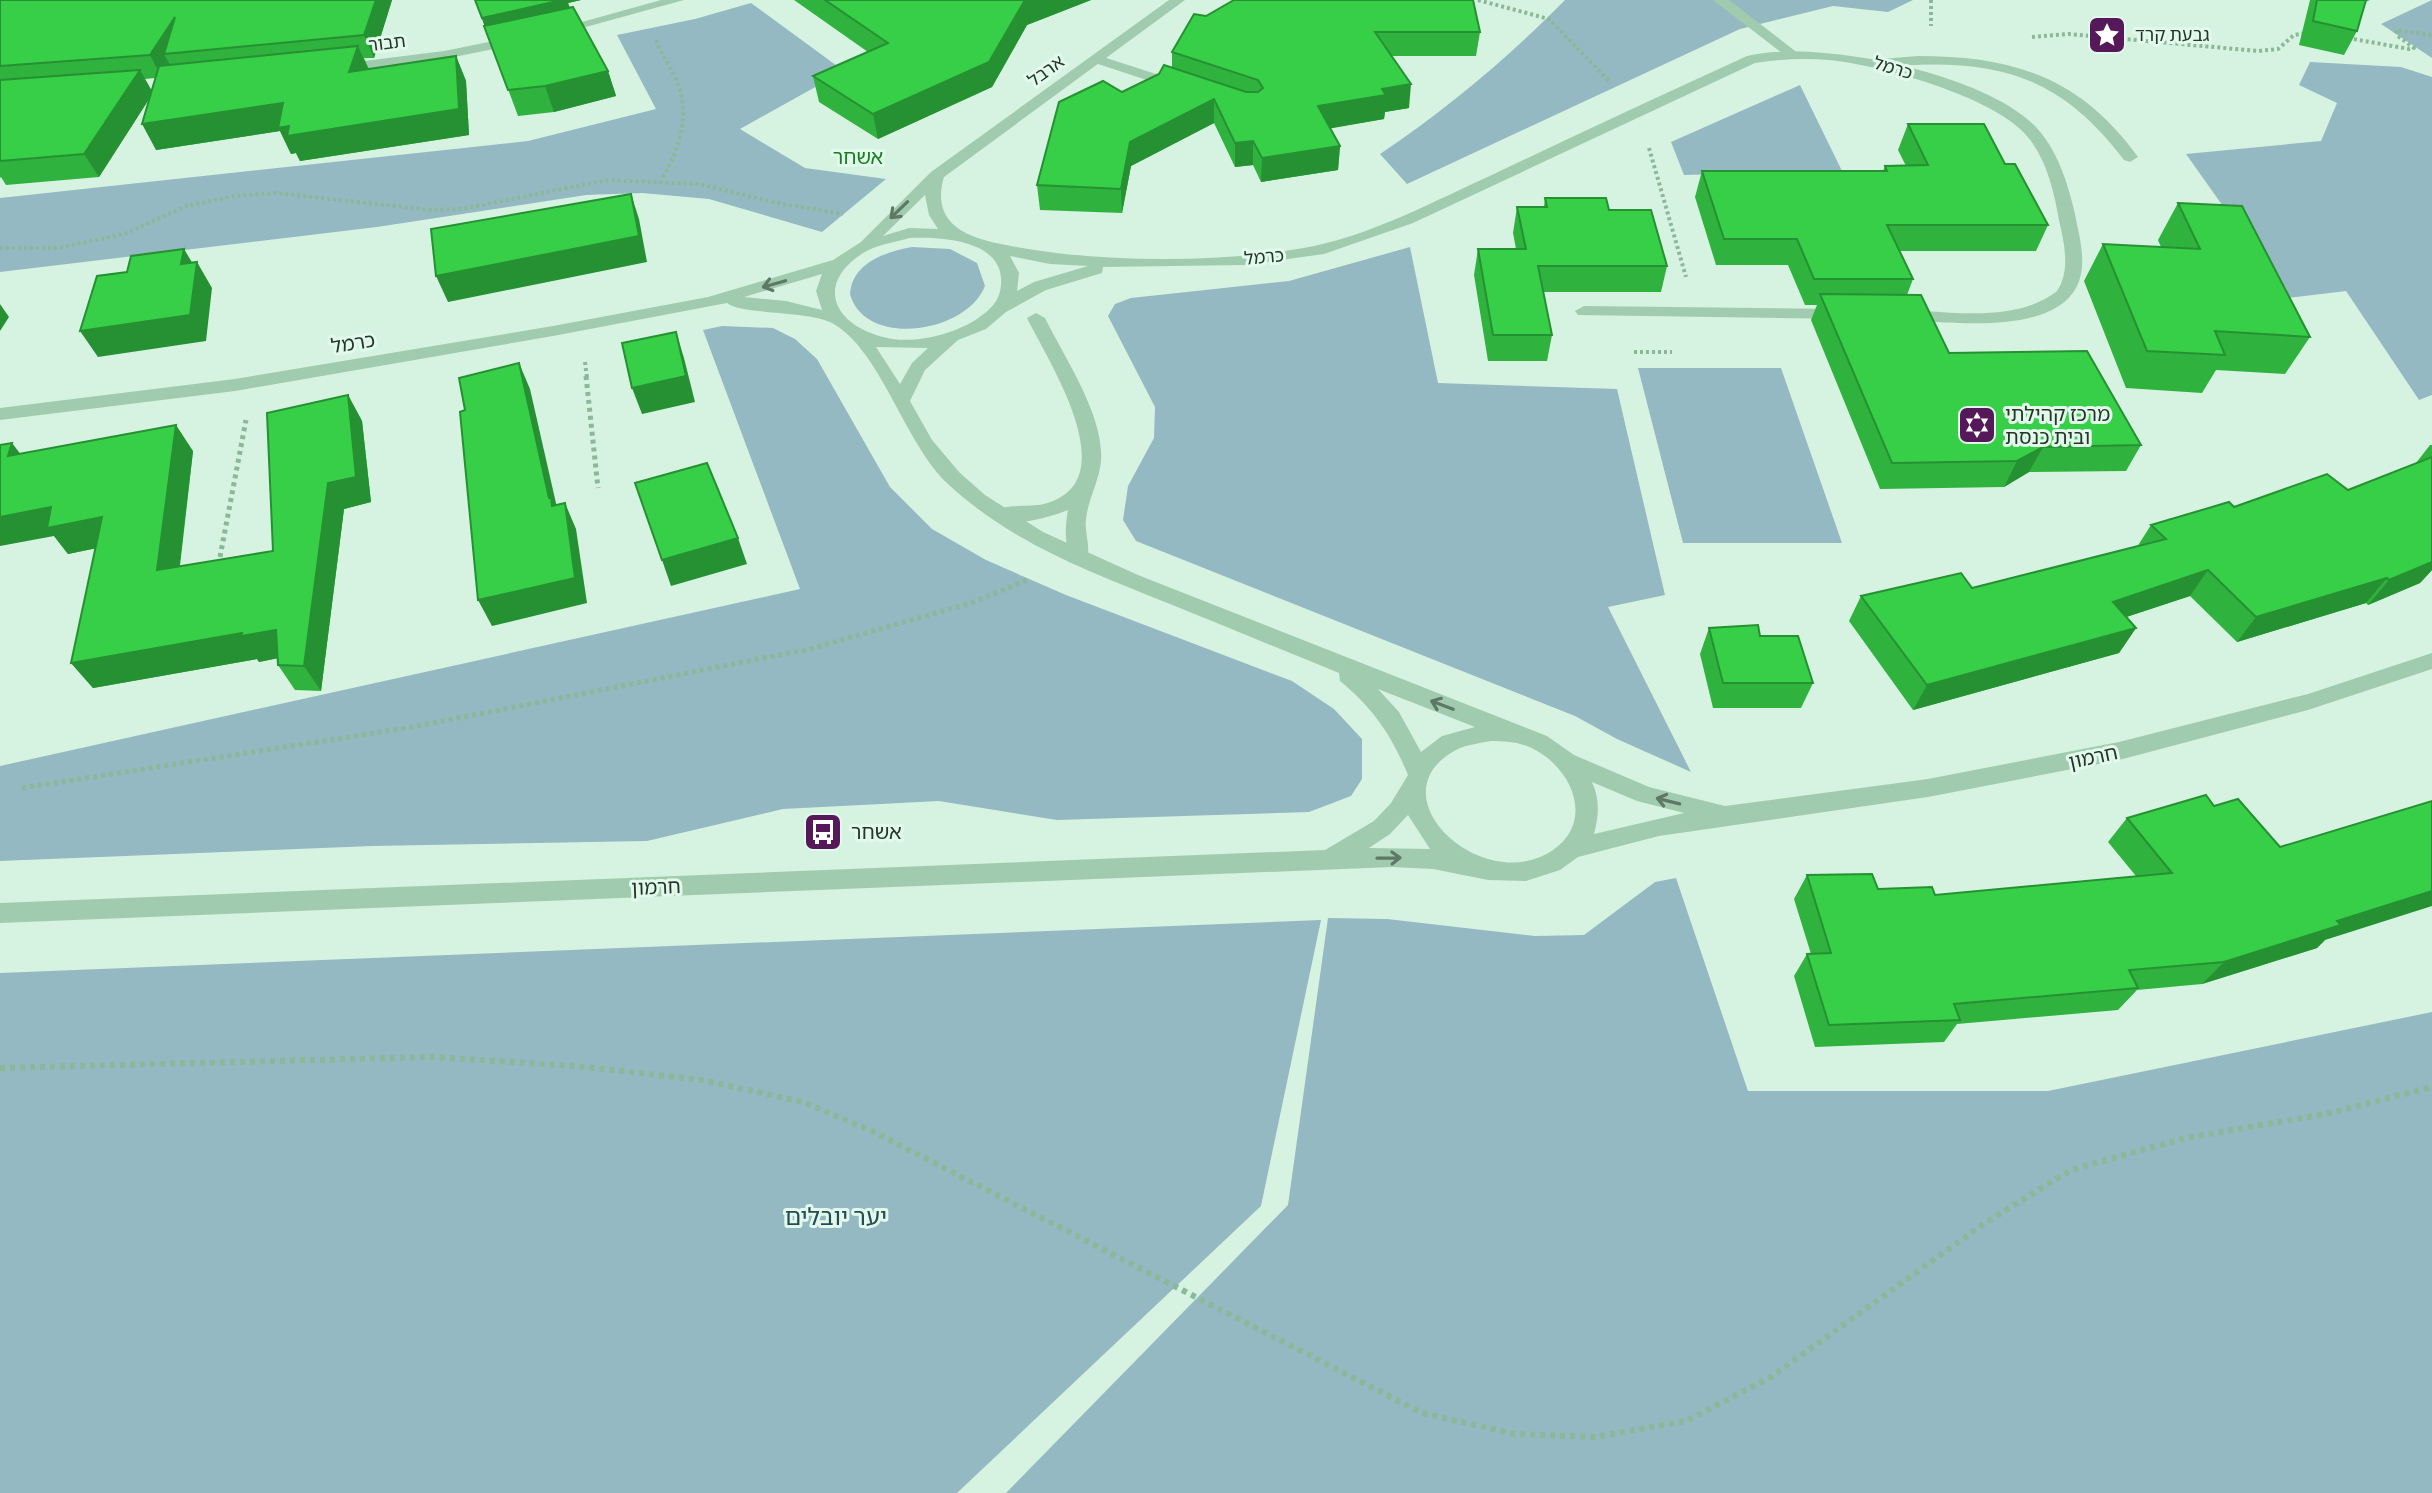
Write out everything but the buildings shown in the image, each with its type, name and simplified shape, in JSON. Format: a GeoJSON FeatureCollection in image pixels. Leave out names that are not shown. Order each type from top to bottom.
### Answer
{"type":"FeatureCollection","features":[{"type":"Feature","properties":{"kind":"street","name":"ארבל"},"geometry":{"type":"LineString","coordinates":[[861,247],[937,175],[1178,0]]}},
{"type":"Feature","properties":{"kind":"street"},"geometry":{"type":"LineString","coordinates":[[1720,0],[1792,54]]}},
{"type":"Feature","properties":{"kind":"street","name":"תבור"},"geometry":{"type":"LineString","coordinates":[[319,71],[472,50],[674,1]]}},
{"type":"Feature","properties":{"kind":"street","name":"כרמל"},"geometry":{"type":"LineString","coordinates":[[1125,263],[1268,258],[1345,243],[1407,220],[1752,59],[1792,54],[1837,55],[1881,63],[1985,101],[2029,129],[2044,150],[2069,228],[2073,261],[2070,287],[2063,295],[2041,307],[1989,316],[1888,315]]}},
{"type":"Feature","properties":{"kind":"street"},"geometry":{"type":"LineString","coordinates":[[1881,63],[1950,58],[1986,62],[2022,72],[2056,86],[2087,105],[2112,129],[2130,157]]}},
{"type":"Feature","properties":{"kind":"street"},"geometry":{"type":"LineString","coordinates":[[1097,59],[1196,91]]}},
{"type":"Feature","properties":{"kind":"street"},"geometry":{"type":"LineString","coordinates":[[937,175],[932,193],[933,206],[953,234]]}},
{"type":"Feature","properties":{"kind":"street"},"geometry":{"type":"LineString","coordinates":[[710,302],[837,264],[861,247],[909,233],[953,234],[989,247],[1050,259],[1125,263]]}},
{"type":"Feature","properties":{"kind":"street"},"geometry":{"type":"LineString","coordinates":[[989,247],[1006,264],[1010,275],[1007,298],[1000,308]]}},
{"type":"Feature","properties":{"kind":"street"},"geometry":{"type":"LineString","coordinates":[[855,334],[879,342],[907,345],[953,337],[977,327],[1026,291],[1055,280],[1125,263]]}},
{"type":"Feature","properties":{"kind":"street"},"geometry":{"type":"LineString","coordinates":[[833,318],[824,298],[825,286],[837,264]]}},
{"type":"Feature","properties":{"kind":"street"},"geometry":{"type":"LineString","coordinates":[[710,302],[771,304],[833,318],[855,334],[882,364],[913,429],[953,479],[1001,515],[1080,557],[1331,662],[1540,742],[1566,761],[1604,779],[1691,807],[1745,813]]}},
{"type":"Feature","properties":{"kind":"street","name":"כרמל"},"geometry":{"type":"LineString","coordinates":[[0,414],[254,381],[710,302]]}},
{"type":"Feature","properties":{"kind":"street"},"geometry":{"type":"LineString","coordinates":[[1584,311],[1856,314]]}},
{"type":"Feature","properties":{"kind":"street"},"geometry":{"type":"LineString","coordinates":[[1036,318],[1088,430],[1091,459],[1074,525],[1080,557]]}},
{"type":"Feature","properties":{"kind":"street"},"geometry":{"type":"LineString","coordinates":[[901,400],[918,367],[953,337]]}},
{"type":"Feature","properties":{"kind":"street"},"geometry":{"type":"LineString","coordinates":[[1001,515],[1024,515],[1055,508],[1081,493]]}},
{"type":"Feature","properties":{"kind":"street","name":"חרמון"},"geometry":{"type":"LineString","coordinates":[[1745,813],[1927,788],[2090,758],[2235,724],[2366,685],[2432,661]]}},
{"type":"Feature","properties":{"kind":"street"},"geometry":{"type":"LineString","coordinates":[[1331,662],[1385,709],[1404,735],[1416,779],[1417,813],[1432,840],[1475,866],[1510,872],[1528,871],[1545,866],[1571,850],[1637,831],[1745,813]]}},
{"type":"Feature","properties":{"kind":"street"},"geometry":{"type":"LineString","coordinates":[[1311,862],[1340,853],[1375,836],[1397,816],[1424,761],[1445,742],[1475,733],[1514,734]]}},
{"type":"Feature","properties":{"kind":"street"},"geometry":{"type":"LineString","coordinates":[[1566,761],[1584,785],[1589,813],[1586,827],[1571,850]]}},
{"type":"Feature","properties":{"kind":"street","name":"חרמון"},"geometry":{"type":"LineString","coordinates":[[0,913],[1392,857],[1433,859],[1475,866]]}},
{"type":"Feature","properties":{"kind":"path"},"geometry":{"type":"LineString","coordinates":[[1478,0],[1549,19],[1639,112],[1696,312],[1697,331],[1688,344],[1672,352],[1651,354],[1629,351],[1609,342],[1593,329],[1584,311]]}},
{"type":"Feature","properties":{"kind":"path"},"geometry":{"type":"LineString","coordinates":[[661,180],[673,162],[684,113],[678,81],[655,41],[674,1]]}},
{"type":"Feature","properties":{"kind":"path"},"geometry":{"type":"LineString","coordinates":[[2344,37],[2374,41],[2409,51],[2414,48],[2398,36],[2396,30],[2432,35]]}},
{"type":"Feature","properties":{"kind":"path"},"geometry":{"type":"LineString","coordinates":[[1986,62],[2026,38],[2046,34],[2258,51],[2278,49],[2299,32],[2314,34]]}},
{"type":"Feature","properties":{"kind":"path"},"geometry":{"type":"LineString","coordinates":[[0,248],[58,248],[124,234],[187,206],[233,196],[276,193],[430,210],[506,202],[608,180],[699,184],[777,203],[887,222]]}},
{"type":"Feature","properties":{"kind":"path"},"geometry":{"type":"LineString","coordinates":[[581,326],[598,488]]}},
{"type":"Feature","properties":{"kind":"path"},"geometry":{"type":"LineString","coordinates":[[220,557],[254,381]]}},
{"type":"Feature","properties":{"kind":"path"},"geometry":{"type":"LineString","coordinates":[[22,788],[407,728],[810,649],[971,603],[1080,557]]}},
{"type":"Feature","properties":{"kind":"path"},"geometry":{"type":"LineString","coordinates":[[0,1068],[432,1057],[576,1066],[702,1080],[803,1102],[872,1131],[1422,1413],[1515,1434],[1594,1437],[1686,1421],[1771,1377],[1985,1223],[2071,1170],[2185,1138],[2326,1114],[2432,1087]]}},
{"type":"Feature","properties":{"kind":"green space"},"geometry":{"type":"Polygon","coordinates":[[[1565,0],[1913,0],[1888,12],[1833,6],[1740,29],[1407,184],[1380,154],[1477,82],[1565,0]]]}},
{"type":"Feature","properties":{"kind":"green space"},"geometry":{"type":"Polygon","coordinates":[[[2432,0],[2432,58],[2381,24],[2432,0]]]}},
{"type":"Feature","properties":{"kind":"green space"},"geometry":{"type":"Polygon","coordinates":[[[751,3],[844,71],[740,129],[805,168],[886,179],[822,232],[709,199],[642,193],[586,195],[377,227],[0,272],[0,198],[528,141],[656,109],[617,35],[695,19],[751,3]]]}},
{"type":"Feature","properties":{"kind":"green space"},"geometry":{"type":"Polygon","coordinates":[[[2310,62],[2401,67],[2432,77],[2432,395],[2419,400],[2346,291],[2288,298],[2186,154],[2321,141],[2337,103],[2299,85],[2310,62]]]}},
{"type":"Feature","properties":{"kind":"green space"},"geometry":{"type":"Polygon","coordinates":[[[1800,85],[1842,171],[1684,175],[1671,142],[1800,85]]]}},
{"type":"Feature","properties":{"kind":"green space"},"geometry":{"type":"Polygon","coordinates":[[[912,247],[950,249],[977,263],[985,286],[975,302],[958,315],[938,324],[895,328],[875,323],[859,311],[850,294],[852,283],[863,267],[872,261],[912,247]]]}},
{"type":"Feature","properties":{"kind":"green space"},"geometry":{"type":"Polygon","coordinates":[[[1410,247],[1438,383],[1617,389],[1665,595],[1608,607],[1691,772],[1617,739],[1575,716],[1136,541],[1123,520],[1128,486],[1154,438],[1155,407],[1108,316],[1115,304],[1131,298],[1289,281],[1410,247]]]}},
{"type":"Feature","properties":{"kind":"green space"},"geometry":{"type":"Polygon","coordinates":[[[722,326],[773,328],[795,339],[817,359],[890,487],[932,529],[986,560],[1066,595],[1292,681],[1334,709],[1362,739],[1362,779],[1351,796],[1309,812],[1057,820],[939,801],[783,809],[647,841],[372,846],[0,861],[0,766],[800,589],[703,330],[722,326]]]}},
{"type":"Feature","properties":{"kind":"green space"},"geometry":{"type":"Polygon","coordinates":[[[1638,368],[1781,368],[1842,543],[1683,543],[1638,368]]]}},
{"type":"Feature","properties":{"kind":"green space"},"geometry":{"type":"Polygon","coordinates":[[[1676,878],[1748,1091],[2048,1091],[2432,1012],[2432,1493],[1006,1493],[1288,1205],[1328,918],[1387,919],[1535,936],[1584,935],[1655,882],[1676,878]]]}},
{"type":"Feature","properties":{"kind":"green space","name":"יער יובלים"},"geometry":{"type":"Polygon","coordinates":[[[1321,920],[1261,1206],[957,1493],[0,1493],[0,973],[1321,920]]]}},
{"type":"Feature","properties":{"kind":"place","name":"גבעת קרד"},"geometry":{"type":"Point","coordinates":[2107,35]}},
{"type":"Feature","properties":{"kind":"place","name":"מרכז קהילתי ובית כנסת"},"geometry":{"type":"Point","coordinates":[1977,425]}},
{"type":"Feature","properties":{"kind":"place","name":"אשחר"},"geometry":{"type":"Point","coordinates":[823,832]}},
{"type":"Feature","properties":{"kind":"district","name":"אשחר"},"geometry":{"type":"Point","coordinates":[858,157]}}]}
